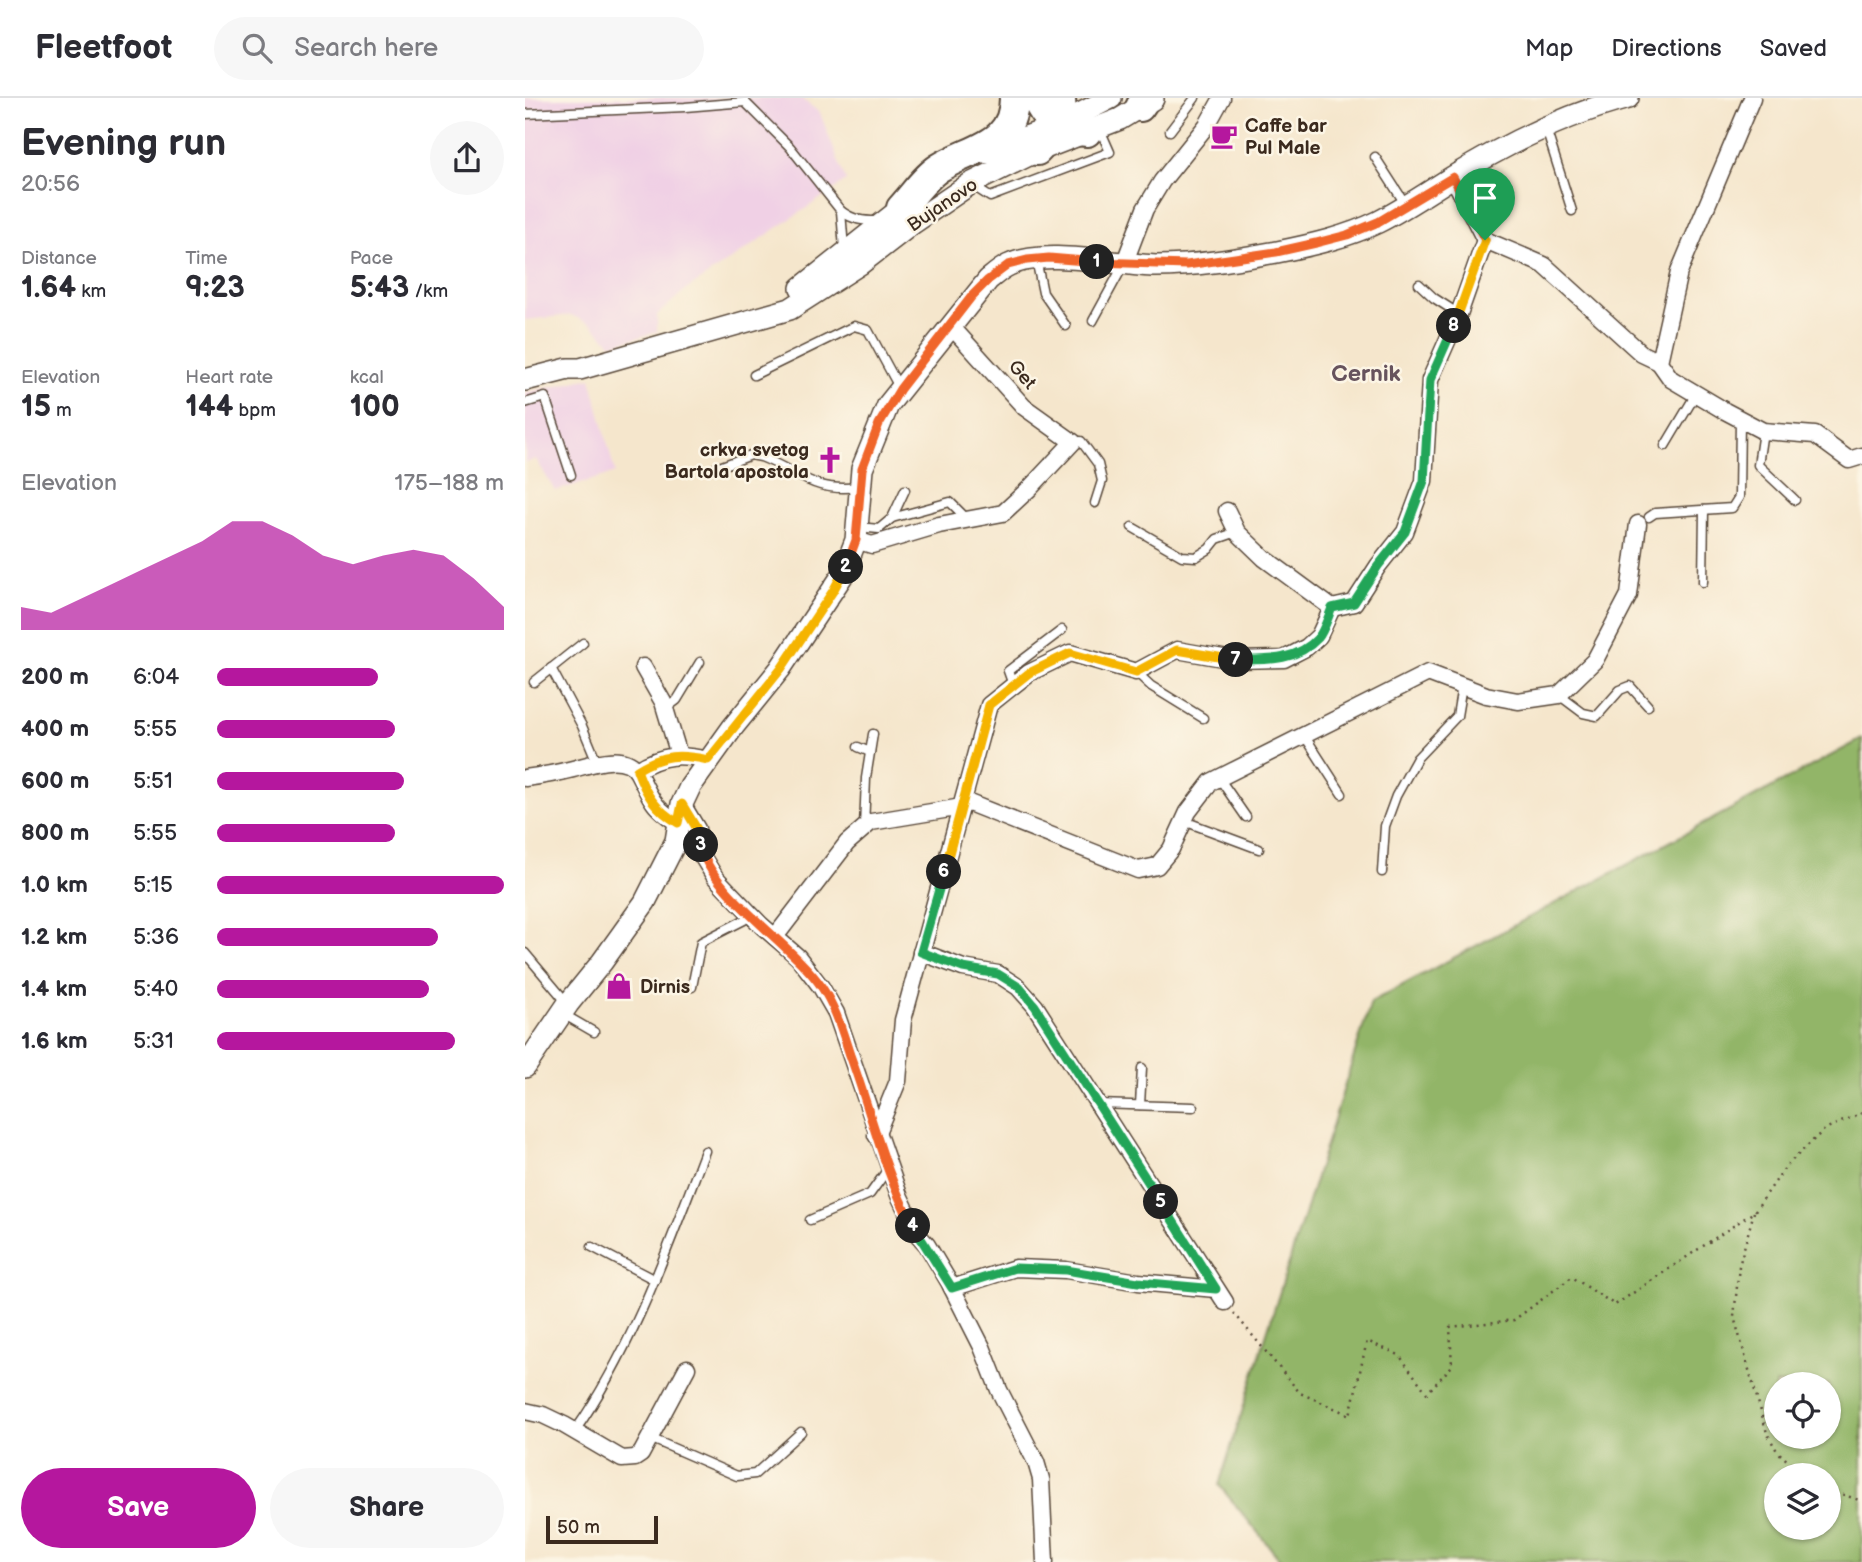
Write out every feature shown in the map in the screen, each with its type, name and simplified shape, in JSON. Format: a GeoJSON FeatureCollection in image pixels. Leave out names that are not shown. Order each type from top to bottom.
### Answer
{"type":"FeatureCollection","features":[{"type":"Feature","properties":{"kind":"highway"},"geometry":{"type":"LineString","coordinates":[[895,211],[938,169],[1006,131],[1012,119],[1014,98]]}},
{"type":"Feature","properties":{"kind":"highway"},"geometry":{"type":"LineString","coordinates":[[1035,98],[1048,121],[1056,126],[1093,130]]}},
{"type":"Feature","properties":{"kind":"highway"},"geometry":{"type":"LineString","coordinates":[[1037,151],[1051,138],[1061,115],[1061,98]]}},
{"type":"Feature","properties":{"kind":"street","name":"Bujanovo"},"geometry":{"type":"LineString","coordinates":[[739,324],[784,299],[895,211],[943,177],[1009,143],[1056,126],[1111,98]]}},
{"type":"Feature","properties":{"kind":"street"},"geometry":{"type":"LineString","coordinates":[[1125,264],[1145,209],[1162,181],[1207,125],[1222,98]]}},
{"type":"Feature","properties":{"kind":"street"},"geometry":{"type":"LineString","coordinates":[[525,1068],[565,1008],[645,902],[676,841],[680,814],[690,787],[708,760],[781,669],[842,576],[857,533],[862,469],[879,424],[900,389],[988,280],[1008,265],[1036,259],[1187,265],[1276,252],[1347,235],[1407,206],[1545,126],[1587,109],[1629,98]]}},
{"type":"Feature","properties":{"kind":"street"},"geometry":{"type":"LineString","coordinates":[[1659,362],[1679,272],[1752,98]]}},
{"type":"Feature","properties":{"kind":"street","name":"Bujanovo"},"geometry":{"type":"LineString","coordinates":[[525,380],[568,369],[580,369],[790,309],[860,264],[970,184],[1037,151],[1093,130],[1147,101]]}},
{"type":"Feature","properties":{"kind":"street"},"geometry":{"type":"LineString","coordinates":[[1453,177],[1485,240],[1544,265],[1642,354],[1659,362],[1671,379],[1763,431],[1815,435],[1849,460],[1862,456]]}},
{"type":"Feature","properties":{"kind":"street"},"geometry":{"type":"LineString","coordinates":[[1227,511],[1237,532],[1263,558],[1332,608],[1354,603],[1405,532],[1424,481],[1430,380],[1459,314],[1485,240]]}},
{"type":"Feature","properties":{"kind":"street","name":"Get"},"geometry":{"type":"LineString","coordinates":[[950,325],[1024,407],[1073,442]]}},
{"type":"Feature","properties":{"kind":"street"},"geometry":{"type":"LineString","coordinates":[[857,533],[872,545],[968,519],[1003,513],[1073,442]]}},
{"type":"Feature","properties":{"kind":"street"},"geometry":{"type":"LineString","coordinates":[[775,937],[847,844],[871,822],[963,804],[1138,870],[1157,866],[1171,849],[1188,812],[1211,782],[1427,673],[1486,695],[1518,701],[1559,695],[1595,660],[1629,595],[1643,521]]}},
{"type":"Feature","properties":{"kind":"street"},"geometry":{"type":"LineString","coordinates":[[876,1135],[898,1081],[904,1020],[989,705],[1029,673],[1070,653],[1136,672],[1177,650],[1234,660],[1284,659],[1307,647],[1319,636],[1332,608]]}},
{"type":"Feature","properties":{"kind":"street"},"geometry":{"type":"LineString","coordinates":[[643,667],[665,709],[679,755]]}},
{"type":"Feature","properties":{"kind":"street"},"geometry":{"type":"LineString","coordinates":[[637,770],[679,755],[708,760]]}},
{"type":"Feature","properties":{"kind":"street"},"geometry":{"type":"LineString","coordinates":[[525,778],[597,762],[626,762],[637,770],[642,784],[659,811],[680,814],[697,829],[702,856],[715,877],[752,916],[798,957],[837,1013],[876,1135],[909,1219],[952,1288],[1036,1462],[1041,1479],[1045,1562]]}},
{"type":"Feature","properties":{"kind":"street"},"geometry":{"type":"LineString","coordinates":[[921,952],[963,968],[998,974],[1019,987],[1035,1006],[1221,1296]]}},
{"type":"Feature","properties":{"kind":"street"},"geometry":{"type":"LineString","coordinates":[[952,1288],[1015,1268],[1034,1268],[1066,1270],[1221,1296]]}},
{"type":"Feature","properties":{"kind":"street"},"geometry":{"type":"LineString","coordinates":[[525,1411],[543,1415],[575,1430],[622,1459],[635,1458],[641,1454],[687,1368]]}},
{"type":"Feature","properties":{"kind":"lane"},"geometry":{"type":"LineString","coordinates":[[1170,131],[1195,98]]}},
{"type":"Feature","properties":{"kind":"lane"},"geometry":{"type":"LineString","coordinates":[[525,114],[685,107],[743,100],[790,147],[841,211],[862,221],[879,221],[895,211]]}},
{"type":"Feature","properties":{"kind":"lane"},"geometry":{"type":"LineString","coordinates":[[1545,126],[1573,211]]}},
{"type":"Feature","properties":{"kind":"lane"},"geometry":{"type":"LineString","coordinates":[[970,184],[990,197],[1110,152],[1093,130]]}},
{"type":"Feature","properties":{"kind":"lane"},"geometry":{"type":"LineString","coordinates":[[1375,157],[1407,206]]}},
{"type":"Feature","properties":{"kind":"lane"},"geometry":{"type":"LineString","coordinates":[[832,263],[845,247],[841,211]]}},
{"type":"Feature","properties":{"kind":"lane"},"geometry":{"type":"LineString","coordinates":[[1036,259],[1043,293],[1066,326]]}},
{"type":"Feature","properties":{"kind":"lane"},"geometry":{"type":"LineString","coordinates":[[1093,321],[1125,264]]}},
{"type":"Feature","properties":{"kind":"lane"},"geometry":{"type":"LineString","coordinates":[[1419,284],[1434,299],[1459,314]]}},
{"type":"Feature","properties":{"kind":"lane"},"geometry":{"type":"LineString","coordinates":[[754,375],[854,326],[868,330],[900,389]]}},
{"type":"Feature","properties":{"kind":"lane"},"geometry":{"type":"LineString","coordinates":[[1665,446],[1696,394]]}},
{"type":"Feature","properties":{"kind":"lane"},"geometry":{"type":"LineString","coordinates":[[525,402],[545,397],[571,475]]}},
{"type":"Feature","properties":{"kind":"lane"},"geometry":{"type":"LineString","coordinates":[[1643,521],[1654,513],[1733,508],[1739,496],[1740,419]]}},
{"type":"Feature","properties":{"kind":"lane"},"geometry":{"type":"LineString","coordinates":[[1763,431],[1758,465],[1795,500]]}},
{"type":"Feature","properties":{"kind":"lane"},"geometry":{"type":"LineString","coordinates":[[1073,442],[1081,441],[1098,464],[1102,481],[1095,503]]}},
{"type":"Feature","properties":{"kind":"lane"},"geometry":{"type":"LineString","coordinates":[[714,469],[751,456],[761,457],[819,486],[841,489],[859,487]]}},
{"type":"Feature","properties":{"kind":"lane"},"geometry":{"type":"LineString","coordinates":[[892,518],[905,490]]}},
{"type":"Feature","properties":{"kind":"lane"},"geometry":{"type":"LineString","coordinates":[[857,533],[879,529],[892,518],[950,502],[968,519]]}},
{"type":"Feature","properties":{"kind":"lane"},"geometry":{"type":"LineString","coordinates":[[1703,582],[1704,510]]}},
{"type":"Feature","properties":{"kind":"lane"},"geometry":{"type":"LineString","coordinates":[[1132,527],[1182,556],[1196,557],[1209,550],[1217,539],[1237,532]]}},
{"type":"Feature","properties":{"kind":"lane"},"geometry":{"type":"LineString","coordinates":[[1013,685],[1008,671],[1062,630]]}},
{"type":"Feature","properties":{"kind":"lane"},"geometry":{"type":"LineString","coordinates":[[534,682],[583,643]]}},
{"type":"Feature","properties":{"kind":"lane"},"geometry":{"type":"LineString","coordinates":[[665,709],[677,700],[700,662]]}},
{"type":"Feature","properties":{"kind":"lane"},"geometry":{"type":"LineString","coordinates":[[551,668],[582,726],[597,762]]}},
{"type":"Feature","properties":{"kind":"lane"},"geometry":{"type":"LineString","coordinates":[[1136,672],[1151,686],[1203,718]]}},
{"type":"Feature","properties":{"kind":"lane"},"geometry":{"type":"LineString","coordinates":[[1382,872],[1385,825],[1395,796],[1417,758],[1457,716],[1462,686]]}},
{"type":"Feature","properties":{"kind":"lane"},"geometry":{"type":"LineString","coordinates":[[1559,695],[1583,713],[1597,716],[1620,690],[1630,687],[1648,706]]}},
{"type":"Feature","properties":{"kind":"lane"},"geometry":{"type":"LineString","coordinates":[[865,828],[866,778],[873,734]]}},
{"type":"Feature","properties":{"kind":"lane"},"geometry":{"type":"LineString","coordinates":[[1304,735],[1342,794]]}},
{"type":"Feature","properties":{"kind":"lane"},"geometry":{"type":"LineString","coordinates":[[857,747],[870,752]]}},
{"type":"Feature","properties":{"kind":"lane"},"geometry":{"type":"LineString","coordinates":[[1219,778],[1246,817]]}},
{"type":"Feature","properties":{"kind":"lane"},"geometry":{"type":"LineString","coordinates":[[1184,821],[1258,849]]}},
{"type":"Feature","properties":{"kind":"lane"},"geometry":{"type":"LineString","coordinates":[[692,987],[701,942],[752,916]]}},
{"type":"Feature","properties":{"kind":"lane"},"geometry":{"type":"LineString","coordinates":[[525,953],[565,1008],[594,1032]]}},
{"type":"Feature","properties":{"kind":"lane"},"geometry":{"type":"LineString","coordinates":[[1140,1105],[1142,1068]]}},
{"type":"Feature","properties":{"kind":"lane"},"geometry":{"type":"LineString","coordinates":[[1098,1104],[1193,1107]]}},
{"type":"Feature","properties":{"kind":"lane"},"geometry":{"type":"LineString","coordinates":[[575,1430],[609,1379],[655,1280],[705,1151]]}},
{"type":"Feature","properties":{"kind":"lane"},"geometry":{"type":"LineString","coordinates":[[810,1220],[870,1194],[888,1169]]}},
{"type":"Feature","properties":{"kind":"lane"},"geometry":{"type":"LineString","coordinates":[[592,1247],[655,1280]]}},
{"type":"Feature","properties":{"kind":"lane"},"geometry":{"type":"LineString","coordinates":[[650,1438],[737,1476],[755,1474],[801,1432]]}},
{"type":"Feature","properties":{"kind":"path"},"geometry":{"type":"LineString","coordinates":[[1790,1463],[1777,1451],[1767,1433],[1734,1317],[1739,1266],[1754,1212],[1787,1165],[1825,1129],[1862,1113]]}},
{"type":"Feature","properties":{"kind":"path"},"geometry":{"type":"LineString","coordinates":[[1221,1296],[1300,1393],[1350,1415],[1367,1341],[1399,1355],[1427,1393],[1451,1366],[1450,1326],[1514,1320],[1571,1277],[1615,1305],[1754,1212]]}},
{"type":"Feature","properties":{"kind":"path"},"geometry":{"type":"LineString","coordinates":[[1841,1494],[1862,1501]]}},
{"type":"Feature","properties":{"kind":"shaded area"},"geometry":{"type":"Polygon","coordinates":[[[525,98],[801,98],[820,113],[846,181],[683,292],[657,315],[657,332],[612,344],[591,324],[571,315],[525,320],[525,98]]]}},
{"type":"Feature","properties":{"kind":"shaded area"},"geometry":{"type":"Polygon","coordinates":[[[591,378],[615,473],[555,491],[536,459],[525,463],[525,393],[591,378]]]}},
{"type":"Feature","properties":{"kind":"green space"},"geometry":{"type":"Polygon","coordinates":[[[1862,739],[1862,1562],[1282,1562],[1219,1485],[1371,1002],[1862,739]]]}},
{"type":"Feature","properties":{"kind":"place","name":"Caffe bar Pul Male"},"geometry":{"type":"Point","coordinates":[1224,136]}},
{"type":"Feature","properties":{"kind":"place","name":"crkva svetog Bartola apostola"},"geometry":{"type":"Point","coordinates":[830,460]}},
{"type":"Feature","properties":{"kind":"place","name":"Dirnis"},"geometry":{"type":"Point","coordinates":[619,986]}},
{"type":"Feature","properties":{"kind":"district","name":"Cernik"},"geometry":{"type":"Point","coordinates":[1366,373]}},
{"type":"Feature","properties":{"kind":"route"},"geometry":{"type":"LineString","coordinates":[[1453,177],[1485,240],[1459,314],[1430,380],[1424,481],[1405,532],[1354,603],[1332,608],[1319,636],[1307,647],[1284,659],[1234,660],[1177,650],[1136,672],[1070,653],[1029,673],[1013,685],[989,705],[921,952],[963,968],[998,974],[1019,987],[1035,1006],[1216,1289],[1138,1282],[1043,1268],[1015,1268],[952,1288],[909,1219],[876,1135],[837,1013],[798,957],[761,925],[715,877],[702,856],[692,817],[682,804],[678,823],[659,811],[642,784],[637,770],[664,758],[679,755],[708,760],[781,669],[833,591],[851,556],[856,540],[862,469],[888,405],[972,296],[1008,265],[1049,258],[1156,266],[1187,265],[1276,252],[1347,235],[1378,222],[1453,177]]}}]}
